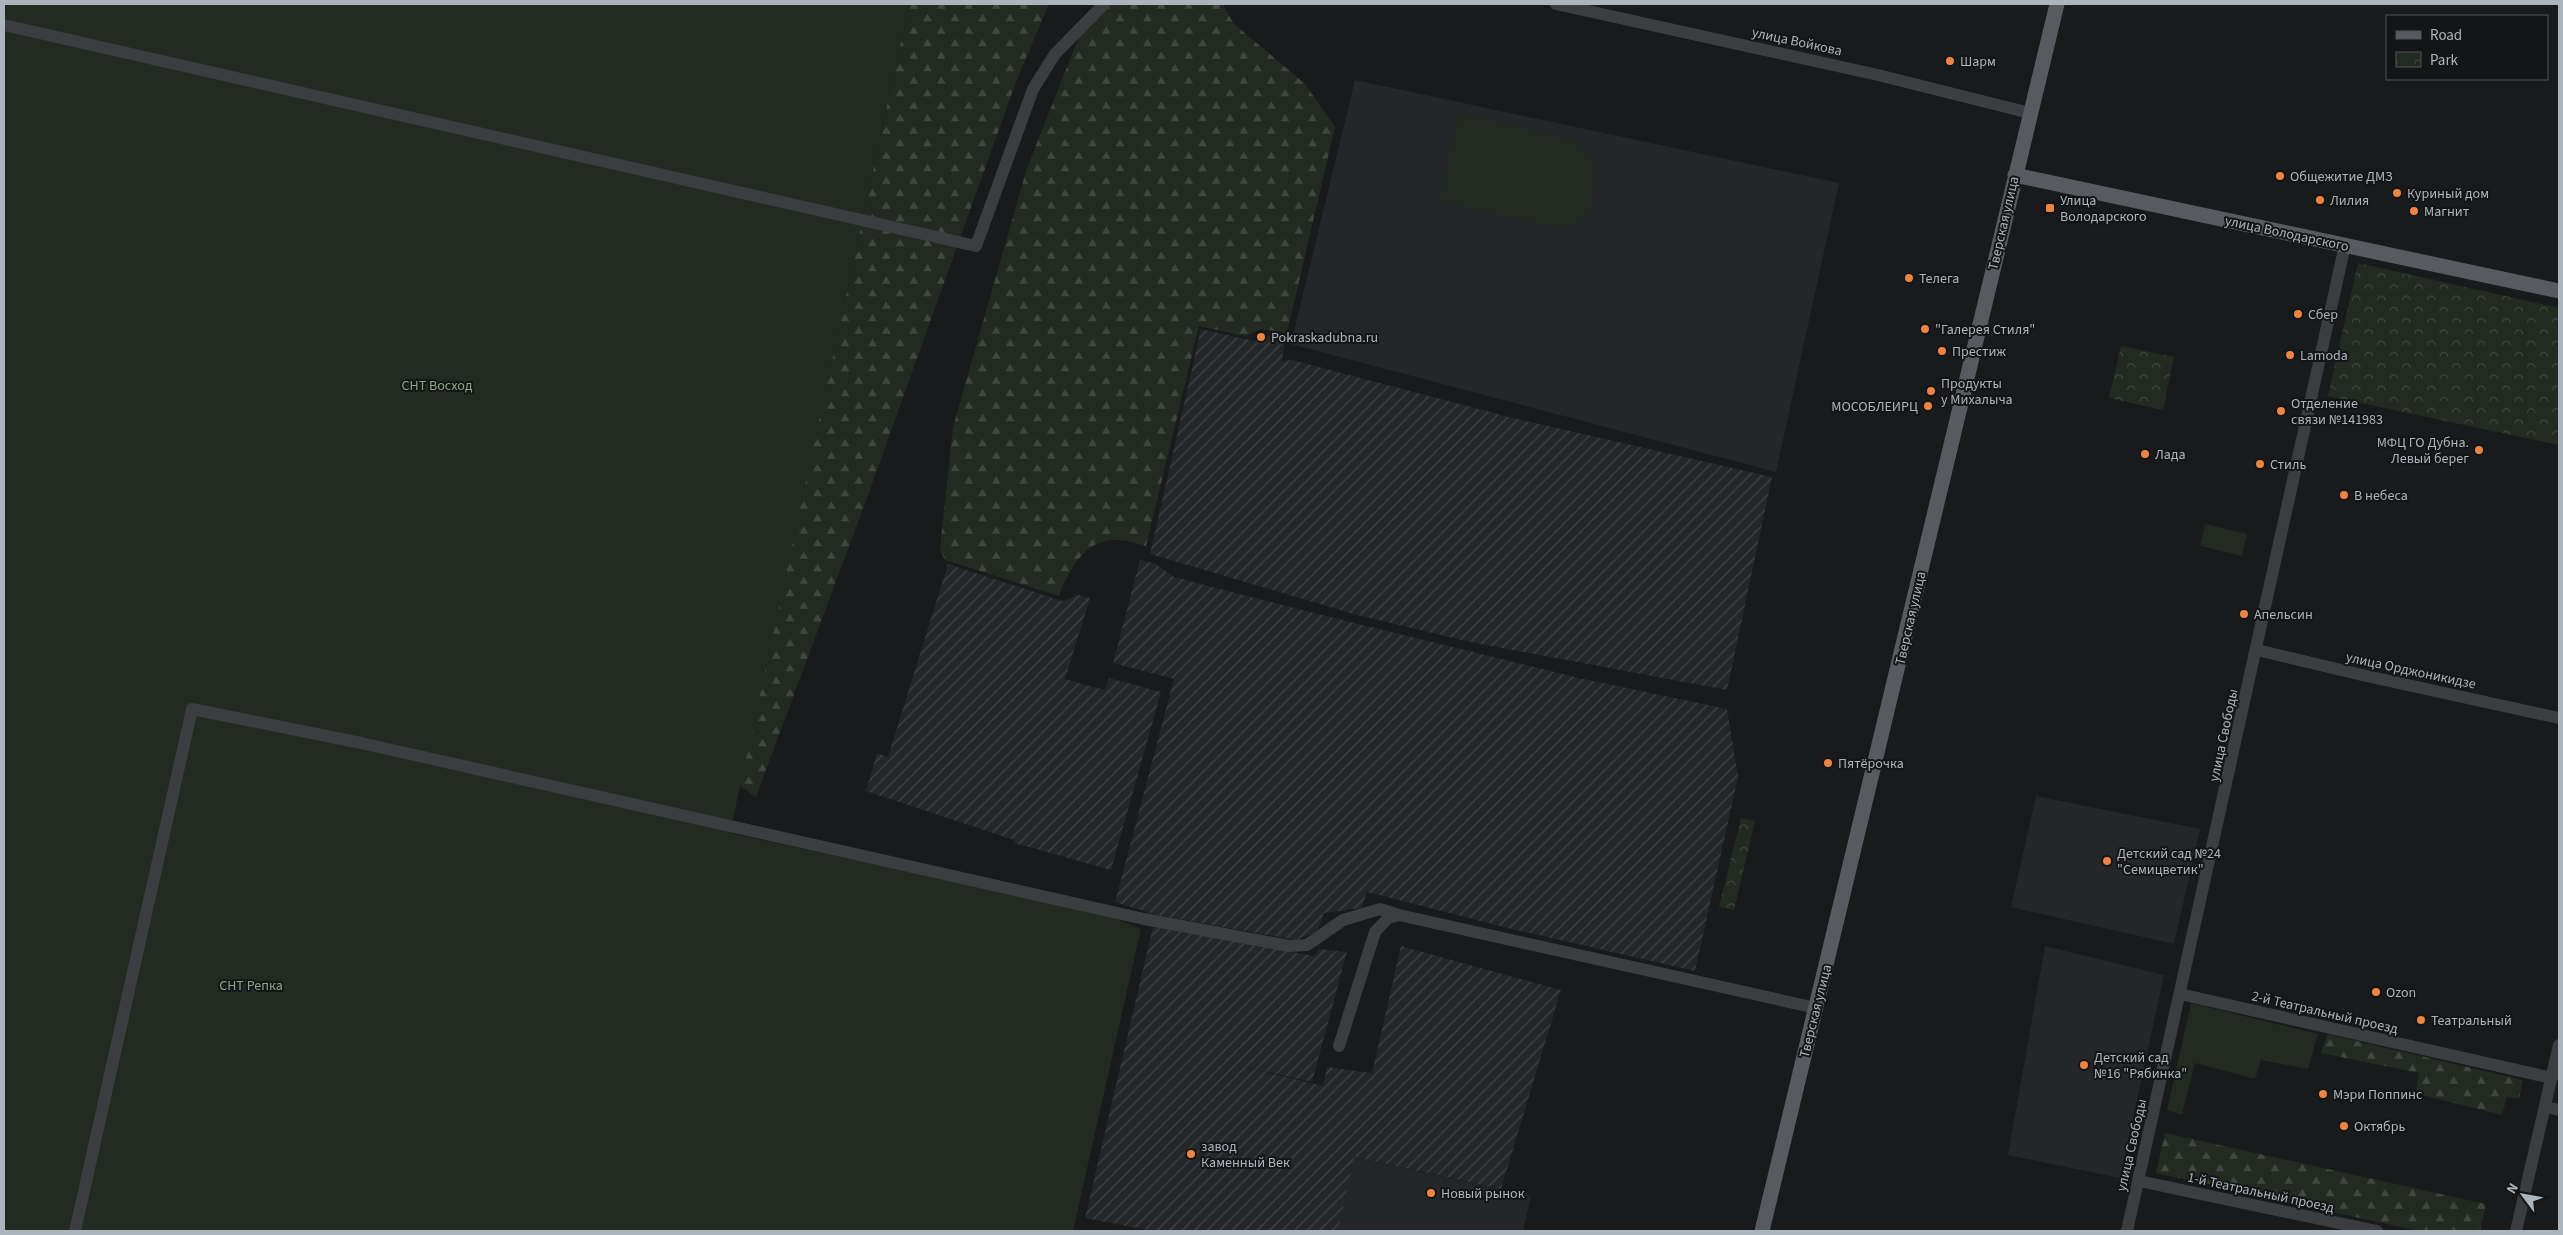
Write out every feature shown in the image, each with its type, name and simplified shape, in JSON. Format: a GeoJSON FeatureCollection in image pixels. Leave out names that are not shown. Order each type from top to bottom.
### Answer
{"type":"FeatureCollection","features":[{"type":"Feature","properties":{"kind":"main road","name":"Тверская улица"},"geometry":{"type":"LineString","coordinates":[[1762,1231],[2057,4]]}},
{"type":"Feature","properties":{"kind":"main road","name":"улица Володарского"},"geometry":{"type":"LineString","coordinates":[[2015,175],[2559,291]]}},
{"type":"Feature","properties":{"kind":"street"},"geometry":{"type":"LineString","coordinates":[[4,25],[976,246],[1033,89],[1055,54],[1104,4]]}},
{"type":"Feature","properties":{"kind":"street","name":"улица Войкова"},"geometry":{"type":"LineString","coordinates":[[1556,4],[1878,75],[2030,113]]}},
{"type":"Feature","properties":{"kind":"street","name":"улица Свободы"},"geometry":{"type":"LineString","coordinates":[[2127,1231],[2257,650],[2345,245]]}},
{"type":"Feature","properties":{"kind":"street","name":"улица Орджоникидзе"},"geometry":{"type":"LineString","coordinates":[[2257,650],[2559,718]]}},
{"type":"Feature","properties":{"kind":"street"},"geometry":{"type":"LineString","coordinates":[[75,1231],[192,709],[370,745],[1144,919],[1289,946],[1307,946],[1343,920],[1380,908],[1399,915],[1816,1008]]}},
{"type":"Feature","properties":{"kind":"street"},"geometry":{"type":"LineString","coordinates":[[1339,1046],[1375,932],[1388,918],[1399,915]]}},
{"type":"Feature","properties":{"kind":"street","name":"2-й Театральный проезд"},"geometry":{"type":"LineString","coordinates":[[2180,994],[2552,1078]]}},
{"type":"Feature","properties":{"kind":"street"},"geometry":{"type":"LineString","coordinates":[[2516,1231],[2559,1045]]}},
{"type":"Feature","properties":{"kind":"street"},"geometry":{"type":"LineString","coordinates":[[2545,1107],[2559,1110]]}},
{"type":"Feature","properties":{"kind":"street","name":"1-й Театральный проезд"},"geometry":{"type":"LineString","coordinates":[[2139,1181],[2377,1231]]}},
{"type":"Feature","properties":{"kind":"shaded area"},"geometry":{"type":"Polygon","coordinates":[[[1355,80],[1839,183],[1776,472],[1291,344],[1355,80]]]}},
{"type":"Feature","properties":{"kind":"shaded area"},"geometry":{"type":"Polygon","coordinates":[[[1201,329],[1254,341],[1265,335],[1285,339],[1282,361],[1292,360],[1517,419],[1772,477],[1727,690],[1470,642],[1357,615],[1150,554],[1201,329]]]}},
{"type":"Feature","properties":{"kind":"shaded area"},"geometry":{"type":"Polygon","coordinates":[[[1140,560],[1154,563],[1174,577],[1318,614],[1579,678],[1727,709],[1738,777],[1695,971],[1512,929],[1367,892],[1361,908],[1324,913],[1317,932],[1296,940],[1157,915],[1115,902],[1174,679],[1113,663],[1140,560]]]}},
{"type":"Feature","properties":{"kind":"shaded area"},"geometry":{"type":"Polygon","coordinates":[[[948,564],[1062,601],[1078,595],[1090,598],[1065,679],[1105,690],[1109,678],[1161,692],[1111,870],[1014,843],[1014,840],[866,791],[877,753],[888,757],[948,564]]]}},
{"type":"Feature","properties":{"kind":"shaded area","name":"Детский сад №24 \"Семицветик\""},"geometry":{"type":"Polygon","coordinates":[[[2036,796],[2200,829],[2174,944],[2011,907],[2036,796]]]}},
{"type":"Feature","properties":{"kind":"shaded area"},"geometry":{"type":"Polygon","coordinates":[[[1153,927],[1314,956],[1319,949],[1347,952],[1312,1082],[1219,1061],[1323,1086],[1327,1067],[1372,1073],[1401,946],[1561,990],[1501,1189],[1354,1157],[1338,1231],[1153,1231],[1085,1218],[1153,927]]]}},
{"type":"Feature","properties":{"kind":"shaded area","name":"Детский сад №16 \"Рябинка\""},"geometry":{"type":"Polygon","coordinates":[[[2045,946],[2164,975],[2120,1178],[2008,1155],[2045,946]]]}},
{"type":"Feature","properties":{"kind":"shaded area","name":"Новый рынок"},"geometry":{"type":"Polygon","coordinates":[[[1353,1157],[1531,1196],[1523,1231],[1338,1231],[1353,1157]]]}},
{"type":"Feature","properties":{"kind":"green space"},"geometry":{"type":"Polygon","coordinates":[[[4,4],[909,4],[730,833],[1102,913],[1141,929],[1073,1231],[4,1231],[4,4]]]}},
{"type":"Feature","properties":{"kind":"green space"},"geometry":{"type":"Polygon","coordinates":[[[909,4],[1049,4],[1016,82],[867,498],[756,797],[740,786],[909,4]]]}},
{"type":"Feature","properties":{"kind":"green space"},"geometry":{"type":"Polygon","coordinates":[[[1106,4],[1223,4],[1233,23],[1305,84],[1335,127],[1287,333],[1262,329],[1245,336],[1199,326],[1146,546],[1129,541],[1111,540],[1092,546],[1072,569],[1059,596],[945,560],[940,549],[953,427],[1027,168],[1082,29],[1106,4]]]}},
{"type":"Feature","properties":{"kind":"green space"},"geometry":{"type":"Polygon","coordinates":[[[1460,113],[1574,141],[1589,156],[1597,171],[1589,212],[1575,224],[1553,227],[1439,201],[1460,113]]]}},
{"type":"Feature","properties":{"kind":"green space"},"geometry":{"type":"Polygon","coordinates":[[[2358,263],[2559,308],[2559,445],[2328,396],[2358,263]]]}},
{"type":"Feature","properties":{"kind":"green space"},"geometry":{"type":"Polygon","coordinates":[[[2121,346],[2174,357],[2163,410],[2109,398],[2121,346]]]}},
{"type":"Feature","properties":{"kind":"green space"},"geometry":{"type":"Polygon","coordinates":[[[2205,524],[2247,534],[2242,556],[2200,546],[2205,524]]]}},
{"type":"Feature","properties":{"kind":"green space"},"geometry":{"type":"Polygon","coordinates":[[[1741,818],[1755,821],[1734,910],[1719,907],[1741,818]]]}},
{"type":"Feature","properties":{"kind":"green space"},"geometry":{"type":"Polygon","coordinates":[[[2191,1003],[2318,1034],[2308,1069],[2261,1060],[2255,1079],[2195,1063],[2182,1115],[2167,1110],[2191,1003]]]}},
{"type":"Feature","properties":{"kind":"green space"},"geometry":{"type":"Polygon","coordinates":[[[2327,1034],[2523,1080],[2519,1099],[2507,1097],[2502,1115],[2422,1095],[2416,1092],[2419,1073],[2321,1053],[2327,1034]]]}},
{"type":"Feature","properties":{"kind":"green space"},"geometry":{"type":"Polygon","coordinates":[[[2165,1133],[2486,1204],[2480,1231],[2419,1231],[2156,1173],[2165,1133]]]}},
{"type":"Feature","properties":{"kind":"place","name":"Шарм"},"geometry":{"type":"Point","coordinates":[1950,61]}},
{"type":"Feature","properties":{"kind":"place","name":"Общежитие ДМЗ"},"geometry":{"type":"Point","coordinates":[2280,176]}},
{"type":"Feature","properties":{"kind":"place","name":"Куриный дом"},"geometry":{"type":"Point","coordinates":[2397,193]}},
{"type":"Feature","properties":{"kind":"place","name":"Лилия"},"geometry":{"type":"Point","coordinates":[2320,200]}},
{"type":"Feature","properties":{"kind":"place","name":"Улица Володарского"},"geometry":{"type":"Point","coordinates":[2050,208]}},
{"type":"Feature","properties":{"kind":"place","name":"Магнит"},"geometry":{"type":"Point","coordinates":[2414,211]}},
{"type":"Feature","properties":{"kind":"place","name":"Телега"},"geometry":{"type":"Point","coordinates":[1909,278]}},
{"type":"Feature","properties":{"kind":"place","name":"Сбер"},"geometry":{"type":"Point","coordinates":[2298,314]}},
{"type":"Feature","properties":{"kind":"place","name":"\"Галерея Стиля\""},"geometry":{"type":"Point","coordinates":[1925,329]}},
{"type":"Feature","properties":{"kind":"place","name":"Pokraskadubna.ru"},"geometry":{"type":"Point","coordinates":[1261,337]}},
{"type":"Feature","properties":{"kind":"place","name":"Престиж"},"geometry":{"type":"Point","coordinates":[1942,351]}},
{"type":"Feature","properties":{"kind":"place","name":"Lamoda"},"geometry":{"type":"Point","coordinates":[2290,355]}},
{"type":"Feature","properties":{"kind":"place","name":"Продукты у Михалыча"},"geometry":{"type":"Point","coordinates":[1931,391]}},
{"type":"Feature","properties":{"kind":"place","name":"МОСОБЛЕИРЦ"},"geometry":{"type":"Point","coordinates":[1928,406]}},
{"type":"Feature","properties":{"kind":"place","name":"Отделение связи №141983"},"geometry":{"type":"Point","coordinates":[2281,411]}},
{"type":"Feature","properties":{"kind":"place","name":"МФЦ ГО Дубна. Левый берег"},"geometry":{"type":"Point","coordinates":[2479,450]}},
{"type":"Feature","properties":{"kind":"place","name":"Лада"},"geometry":{"type":"Point","coordinates":[2145,454]}},
{"type":"Feature","properties":{"kind":"place","name":"Стиль"},"geometry":{"type":"Point","coordinates":[2260,464]}},
{"type":"Feature","properties":{"kind":"place","name":"В небеса"},"geometry":{"type":"Point","coordinates":[2344,495]}},
{"type":"Feature","properties":{"kind":"place","name":"Апельсин"},"geometry":{"type":"Point","coordinates":[2244,614]}},
{"type":"Feature","properties":{"kind":"place","name":"Пятёрочка"},"geometry":{"type":"Point","coordinates":[1828,763]}},
{"type":"Feature","properties":{"kind":"place","name":"Детский сад №24 \"Семицветик\""},"geometry":{"type":"Point","coordinates":[2107,861]}},
{"type":"Feature","properties":{"kind":"place","name":"Ozon"},"geometry":{"type":"Point","coordinates":[2376,992]}},
{"type":"Feature","properties":{"kind":"place","name":"Театральный"},"geometry":{"type":"Point","coordinates":[2421,1020]}},
{"type":"Feature","properties":{"kind":"place","name":"Детский сад №16 \"Рябинка\""},"geometry":{"type":"Point","coordinates":[2084,1065]}},
{"type":"Feature","properties":{"kind":"place","name":"Мэри Поппинс"},"geometry":{"type":"Point","coordinates":[2323,1094]}},
{"type":"Feature","properties":{"kind":"place","name":"Октябрь"},"geometry":{"type":"Point","coordinates":[2344,1126]}},
{"type":"Feature","properties":{"kind":"place","name":"завод Каменный Век"},"geometry":{"type":"Point","coordinates":[1191,1154]}},
{"type":"Feature","properties":{"kind":"place","name":"Новый рынок"},"geometry":{"type":"Point","coordinates":[1431,1193]}},
{"type":"Feature","properties":{"kind":"park label","name":"СНТ Восход"},"geometry":{"type":"Point","coordinates":[437,385]}},
{"type":"Feature","properties":{"kind":"park label","name":"СНТ Репка"},"geometry":{"type":"Point","coordinates":[251,985]}}]}
